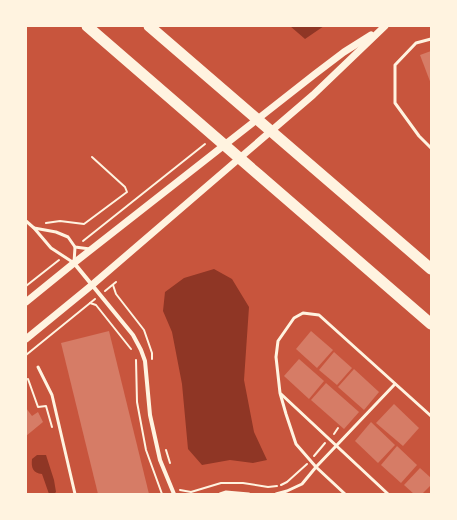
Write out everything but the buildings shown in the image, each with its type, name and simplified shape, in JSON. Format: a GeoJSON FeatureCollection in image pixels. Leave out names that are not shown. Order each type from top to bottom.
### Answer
{"type":"FeatureCollection","features":[{"type":"Feature","properties":{"kind":"highway"},"geometry":{"type":"LineString","coordinates":[[87,26],[431,324]]}},
{"type":"Feature","properties":{"kind":"highway"},"geometry":{"type":"LineString","coordinates":[[149,26],[431,269]]}},
{"type":"Feature","properties":{"kind":"street"},"geometry":{"type":"LineString","coordinates":[[26,302],[344,52],[384,26]]}},
{"type":"Feature","properties":{"kind":"street"},"geometry":{"type":"LineString","coordinates":[[26,338],[92,285],[313,95],[384,26]]}},
{"type":"Feature","properties":{"kind":"street"},"geometry":{"type":"LineString","coordinates":[[74,263],[133,335],[142,350],[145,361],[150,415],[160,460],[174,494]]}},
{"type":"Feature","properties":{"kind":"lane"},"geometry":{"type":"LineString","coordinates":[[431,39],[416,43],[395,65],[395,103],[419,136],[431,148]]}},
{"type":"Feature","properties":{"kind":"lane"},"geometry":{"type":"LineString","coordinates":[[26,221],[51,248],[74,263]]}},
{"type":"Feature","properties":{"kind":"lane"},"geometry":{"type":"LineString","coordinates":[[34,228],[56,232],[68,238],[75,247],[74,263]]}},
{"type":"Feature","properties":{"kind":"lane"},"geometry":{"type":"LineString","coordinates":[[75,247],[91,250]]}},
{"type":"Feature","properties":{"kind":"lane"},"geometry":{"type":"LineString","coordinates":[[345,494],[316,467],[296,444],[286,414],[280,393],[276,357],[278,341],[294,318],[303,313],[319,315],[431,416]]}},
{"type":"Feature","properties":{"kind":"lane"},"geometry":{"type":"LineString","coordinates":[[38,367],[52,395],[75,494]]}},
{"type":"Feature","properties":{"kind":"lane"},"geometry":{"type":"LineString","coordinates":[[276,494],[302,484],[316,467],[395,384]]}},
{"type":"Feature","properties":{"kind":"lane"},"geometry":{"type":"LineString","coordinates":[[280,393],[388,494]]}},
{"type":"Feature","properties":{"kind":"lane"},"geometry":{"type":"LineString","coordinates":[[220,494],[226,492],[249,494]]}},
{"type":"Feature","properties":{"kind":"path"},"geometry":{"type":"LineString","coordinates":[[75,247],[205,144]]}},
{"type":"Feature","properties":{"kind":"path"},"geometry":{"type":"LineString","coordinates":[[44,230],[46,223],[60,221],[84,224],[127,192],[126,187],[92,157]]}},
{"type":"Feature","properties":{"kind":"path"},"geometry":{"type":"LineString","coordinates":[[26,286],[64,256]]}},
{"type":"Feature","properties":{"kind":"path"},"geometry":{"type":"LineString","coordinates":[[26,355],[116,282]]}},
{"type":"Feature","properties":{"kind":"path"},"geometry":{"type":"LineString","coordinates":[[90,303],[96,304],[132,350]]}},
{"type":"Feature","properties":{"kind":"path"},"geometry":{"type":"LineString","coordinates":[[134,355],[136,360],[137,402],[146,450],[162,494]]}},
{"type":"Feature","properties":{"kind":"path"},"geometry":{"type":"LineString","coordinates":[[28,379],[38,407],[46,406],[52,428]]}},
{"type":"Feature","properties":{"kind":"path"},"geometry":{"type":"LineString","coordinates":[[180,490],[191,492],[221,483],[243,483],[268,487],[279,486],[287,482],[310,460],[338,428]]}},
{"type":"Feature","properties":{"kind":"shaded area"},"geometry":{"type":"Polygon","coordinates":[[[290,26],[324,26],[305,39],[290,26]]]}},
{"type":"Feature","properties":{"kind":"shaded area"},"geometry":{"type":"Polygon","coordinates":[[[214,269],[232,279],[249,307],[244,380],[254,432],[267,460],[253,463],[230,460],[202,465],[188,449],[182,384],[172,332],[163,311],[165,292],[184,278],[214,269]]]}},
{"type":"Feature","properties":{"kind":"shaded area"},"geometry":{"type":"Polygon","coordinates":[[[37,455],[46,455],[54,480],[56,492],[54,494],[49,494],[42,474],[33,470],[32,459],[37,455]]]}}]}
